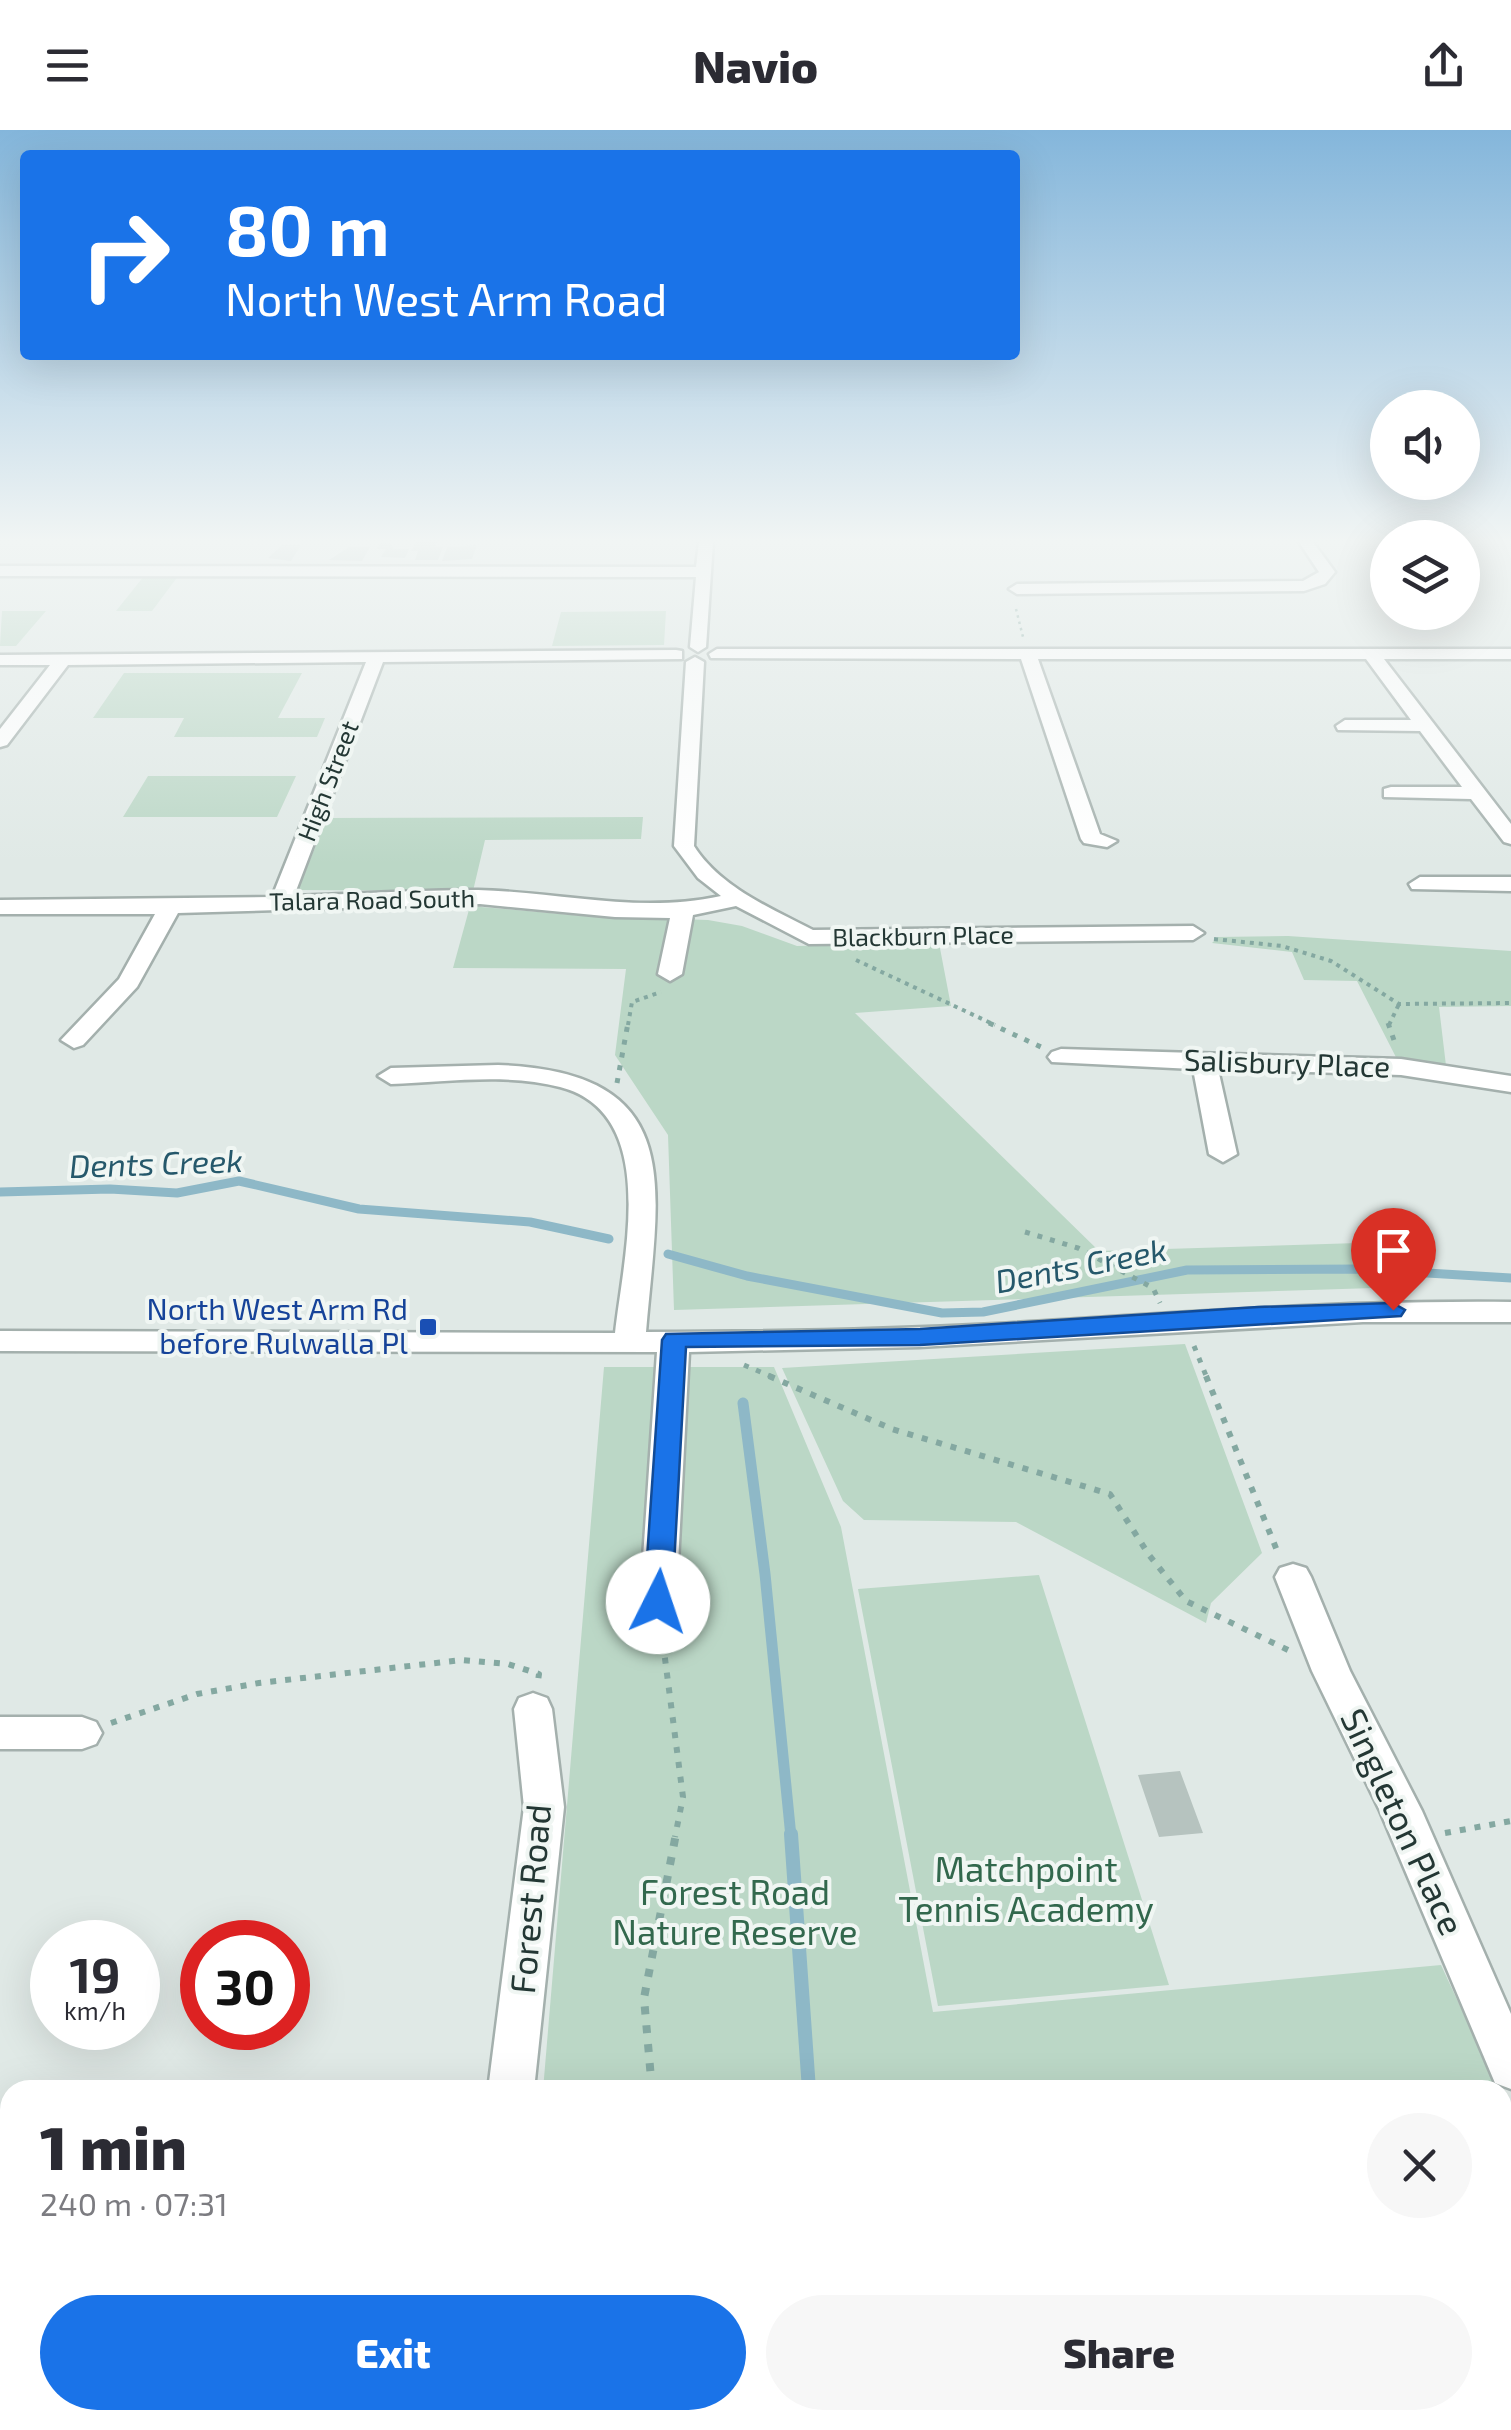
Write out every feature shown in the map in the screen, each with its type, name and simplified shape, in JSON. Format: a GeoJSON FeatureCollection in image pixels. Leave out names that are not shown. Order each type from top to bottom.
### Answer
{"type":"FeatureCollection","features":[{"type":"Feature","properties":{"kind":"street"},"geometry":{"type":"LineString","coordinates":[[690,655],[691,649]]}},
{"type":"Feature","properties":{"kind":"street"},"geometry":{"type":"LineString","coordinates":[[0,660],[690,655],[709,660],[717,654],[1511,654]]}},
{"type":"Feature","properties":{"kind":"street"},"geometry":{"type":"LineString","coordinates":[[1028,654],[1094,842]]}},
{"type":"Feature","properties":{"kind":"street"},"geometry":{"type":"LineString","coordinates":[[1370,654],[1511,838]]}},
{"type":"Feature","properties":{"kind":"street","name":"Blackburn Place"},"geometry":{"type":"LineString","coordinates":[[690,655],[684,846],[698,866],[741,898],[809,937],[1194,933]]}},
{"type":"Feature","properties":{"kind":"street","name":"High Street"},"geometry":{"type":"LineString","coordinates":[[281,902],[376,659]]}},
{"type":"Feature","properties":{"kind":"street"},"geometry":{"type":"LineString","coordinates":[[0,741],[64,660]]}},
{"type":"Feature","properties":{"kind":"street"},"geometry":{"type":"LineString","coordinates":[[1345,726],[1423,725]]}},
{"type":"Feature","properties":{"kind":"street"},"geometry":{"type":"LineString","coordinates":[[1391,793],[1476,793]]}},
{"type":"Feature","properties":{"kind":"street"},"geometry":{"type":"LineString","coordinates":[[1420,884],[1511,884]]}},
{"type":"Feature","properties":{"kind":"street","name":"Talara Road South"},"geometry":{"type":"LineString","coordinates":[[0,907],[170,907],[480,897],[615,910],[683,911],[741,898]]}},
{"type":"Feature","properties":{"kind":"street"},"geometry":{"type":"LineString","coordinates":[[74,1040],[129,982],[170,907]]}},
{"type":"Feature","properties":{"kind":"street"},"geometry":{"type":"LineString","coordinates":[[670,974],[683,911]]}},
{"type":"Feature","properties":{"kind":"street","name":"Salisbury Place"},"geometry":{"type":"LineString","coordinates":[[1062,1057],[1404,1067],[1511,1084]]}},
{"type":"Feature","properties":{"kind":"street"},"geometry":{"type":"LineString","coordinates":[[1204,1062],[1223,1154]]}},
{"type":"Feature","properties":{"kind":"street"},"geometry":{"type":"LineString","coordinates":[[391,1076],[501,1074],[562,1079],[610,1101],[634,1140],[641,1195],[630,1340]]}},
{"type":"Feature","properties":{"kind":"street"},"geometry":{"type":"LineString","coordinates":[[0,1341],[920,1337],[1295,1312],[1511,1312]]}},
{"type":"Feature","properties":{"kind":"street"},"geometry":{"type":"LineString","coordinates":[[658,1602],[674,1340]]}},
{"type":"Feature","properties":{"kind":"street","name":"Singleton Place"},"geometry":{"type":"LineString","coordinates":[[1283,1561],[1412,1837],[1511,2067]]}},
{"type":"Feature","properties":{"kind":"street","name":"Forest Road"},"geometry":{"type":"LineString","coordinates":[[513,2080],[544,1806],[533,1708]]}},
{"type":"Feature","properties":{"kind":"street"},"geometry":{"type":"LineString","coordinates":[[0,1732],[82,1732]]}},
{"type":"Feature","properties":{"kind":"path"},"geometry":{"type":"LineString","coordinates":[[1027,649],[1028,654]]}},
{"type":"Feature","properties":{"kind":"path"},"geometry":{"type":"LineString","coordinates":[[1194,933],[1282,946],[1331,961],[1399,1004],[1511,1003]]}},
{"type":"Feature","properties":{"kind":"path"},"geometry":{"type":"LineString","coordinates":[[809,937],[1062,1057]]}},
{"type":"Feature","properties":{"kind":"path"},"geometry":{"type":"LineString","coordinates":[[610,1101],[622,1074],[632,1002],[669,989],[670,974]]}},
{"type":"Feature","properties":{"kind":"path"},"geometry":{"type":"LineString","coordinates":[[1399,1004],[1388,1022],[1404,1067]]}},
{"type":"Feature","properties":{"kind":"path"},"geometry":{"type":"LineString","coordinates":[[1025,1232],[1078,1248],[1153,1288]]}},
{"type":"Feature","properties":{"kind":"path"},"geometry":{"type":"LineString","coordinates":[[1192,1339],[1283,1561]]}},
{"type":"Feature","properties":{"kind":"path"},"geometry":{"type":"LineString","coordinates":[[729,1358],[892,1429],[1110,1494],[1149,1555],[1186,1601],[1332,1671]]}},
{"type":"Feature","properties":{"kind":"path"},"geometry":{"type":"LineString","coordinates":[[651,2080],[644,1998],[683,1797],[658,1602]]}},
{"type":"Feature","properties":{"kind":"path"},"geometry":{"type":"LineString","coordinates":[[82,1732],[197,1694],[259,1683],[462,1660],[508,1664],[539,1674],[533,1708]]}},
{"type":"Feature","properties":{"kind":"path"},"geometry":{"type":"LineString","coordinates":[[1412,1837],[1511,1821]]}},
{"type":"Feature","properties":{"kind":"green space"},"geometry":{"type":"Polygon","coordinates":[[[124,673],[302,673],[278,718],[325,718],[317,737],[174,737],[184,718],[93,718],[124,673]]]}},
{"type":"Feature","properties":{"kind":"green space"},"geometry":{"type":"Polygon","coordinates":[[[148,776],[296,776],[277,817],[123,817],[148,776]]]}},
{"type":"Feature","properties":{"kind":"green space"},"geometry":{"type":"Polygon","coordinates":[[[643,817],[641,839],[485,840],[473,891],[298,890],[327,818],[643,817]]]}},
{"type":"Feature","properties":{"kind":"green space"},"geometry":{"type":"Polygon","coordinates":[[[470,906],[583,916],[708,920],[742,926],[797,946],[939,943],[951,1006],[855,1013],[1099,1251],[1390,1242],[1406,1287],[674,1310],[668,1135],[615,1055],[626,969],[453,968],[470,906]]]}},
{"type":"Feature","properties":{"kind":"green space"},"geometry":{"type":"Polygon","coordinates":[[[1288,936],[1511,951],[1511,1006],[1439,1007],[1447,1074],[1401,1067],[1357,981],[1304,980],[1292,952],[1212,943],[1218,937],[1288,936]]]}},
{"type":"Feature","properties":{"kind":"green space"},"geometry":{"type":"Polygon","coordinates":[[[1185,1344],[1262,1553],[1211,1603],[1206,1623],[1016,1522],[864,1520],[843,1501],[782,1368],[1185,1344]]]}},
{"type":"Feature","properties":{"kind":"green space","name":"Forest Road Nature Reserve"},"geometry":{"type":"Polygon","coordinates":[[[604,1367],[774,1367],[841,1527],[933,2012],[1441,1965],[1494,2080],[544,2080],[604,1367]]]}},
{"type":"Feature","properties":{"kind":"green space","name":"Matchpoint Tennis Academy"},"geometry":{"type":"Polygon","coordinates":[[[1039,1575],[1169,1985],[938,2006],[858,1589],[1039,1575]]]}},
{"type":"Feature","properties":{"kind":"building"},"geometry":{"type":"Polygon","coordinates":[[[1180,1771],[1203,1833],[1159,1837],[1138,1775],[1180,1771]]]}},
{"type":"Feature","properties":{"kind":"waterway","name":"Dents Creek"},"geometry":{"type":"LineString","coordinates":[[0,1192],[110,1189],[177,1193],[239,1181],[359,1209],[530,1222],[609,1239]]}},
{"type":"Feature","properties":{"kind":"waterway","name":"Dents Creek"},"geometry":{"type":"LineString","coordinates":[[668,1254],[747,1276],[942,1313],[983,1312],[1187,1270],[1360,1269],[1511,1278]]}},
{"type":"Feature","properties":{"kind":"waterway"},"geometry":{"type":"LineString","coordinates":[[743,1403],[765,1574],[791,1837]]}},
{"type":"Feature","properties":{"kind":"waterway"},"geometry":{"type":"LineString","coordinates":[[791,1834],[808,2080]]}},
{"type":"Feature","properties":{"kind":"place","name":"North West Arm Rd before Rulwalla Pl"},"geometry":{"type":"Point","coordinates":[428,1327]}},
{"type":"Feature","properties":{"kind":"route"},"geometry":{"type":"LineString","coordinates":[[658,1602],[674,1340],[920,1337],[1258,1314],[1393,1310]]}}]}
